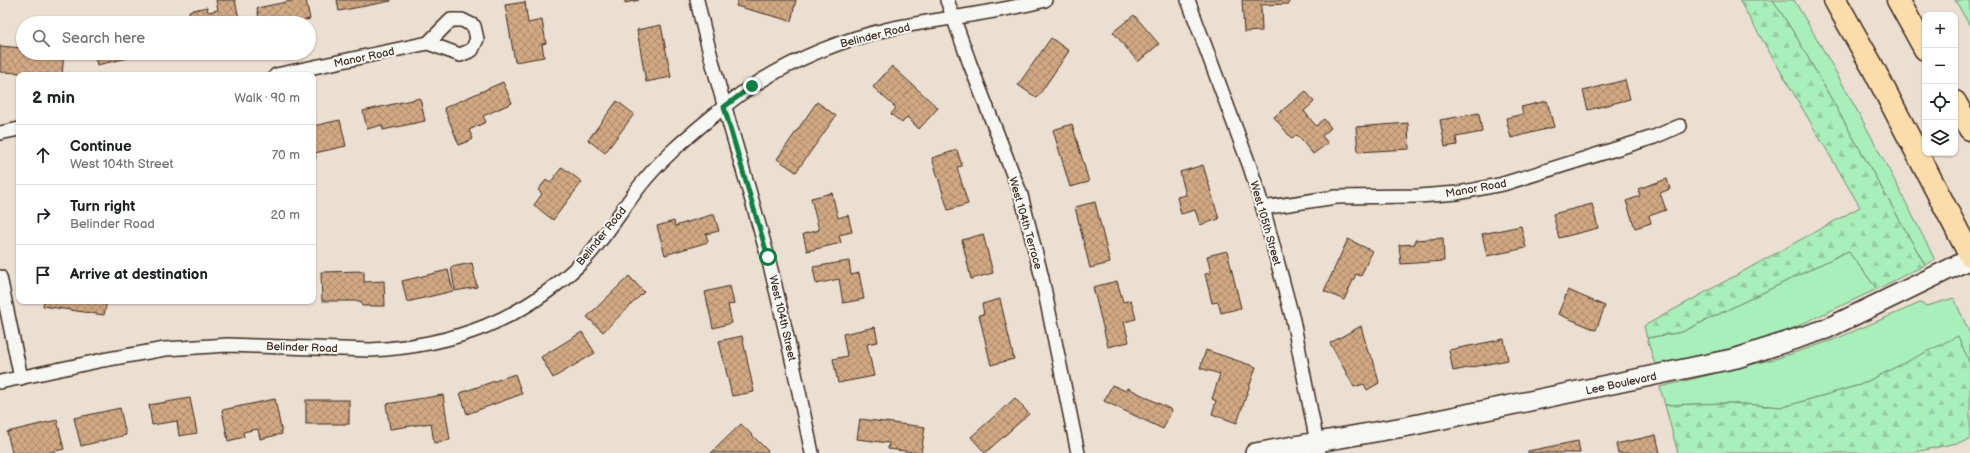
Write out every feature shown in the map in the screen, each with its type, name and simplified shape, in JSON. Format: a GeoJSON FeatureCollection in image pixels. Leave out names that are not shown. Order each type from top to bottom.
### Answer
{"type":"FeatureCollection","features":[{"type":"Feature","properties":{"kind":"highway"},"geometry":{"type":"LineString","coordinates":[[1835,0],[1875,70],[1970,255]]}},
{"type":"Feature","properties":{"kind":"highway"},"geometry":{"type":"LineString","coordinates":[[1898,0],[1924,48]]}},
{"type":"Feature","properties":{"kind":"highway"},"geometry":{"type":"LineString","coordinates":[[1958,107],[1970,129]]}},
{"type":"Feature","properties":{"kind":"street","name":"West 104th Street"},"geometry":{"type":"LineString","coordinates":[[697,0],[707,46],[770,264],[812,453]]}},
{"type":"Feature","properties":{"kind":"street","name":"West 104th Terrace"},"geometry":{"type":"LineString","coordinates":[[947,0],[1020,195],[1042,278],[1078,453]]}},
{"type":"Feature","properties":{"kind":"street","name":"Belinder Road"},"geometry":{"type":"LineString","coordinates":[[0,382],[165,349],[228,345],[378,350],[424,345],[463,336],[497,323],[528,306],[554,287],[584,260],[640,186],[671,150],[752,86],[778,70],[824,49],[858,37],[890,29],[979,15],[1045,0]]}},
{"type":"Feature","properties":{"kind":"street","name":"West 105th Street"},"geometry":{"type":"LineString","coordinates":[[1188,0],[1250,167],[1263,208],[1293,320],[1318,448]]}},
{"type":"Feature","properties":{"kind":"street","name":"Manor Road"},"geometry":{"type":"LineString","coordinates":[[290,72],[428,43]]}},
{"type":"Feature","properties":{"kind":"street","name":"Manor Road"},"geometry":{"type":"LineString","coordinates":[[1263,208],[1336,196],[1419,196],[1458,193],[1503,184],[1654,137],[1680,126]]}},
{"type":"Feature","properties":{"kind":"street"},"geometry":{"type":"LineString","coordinates":[[0,133],[16,130]]}},
{"type":"Feature","properties":{"kind":"street","name":"Lee Boulevard"},"geometry":{"type":"LineString","coordinates":[[1255,453],[1318,448],[1737,358],[1826,329],[1970,259]]}},
{"type":"Feature","properties":{"kind":"street"},"geometry":{"type":"LineString","coordinates":[[0,278],[21,378]]}},
{"type":"Feature","properties":{"kind":"green space"},"geometry":{"type":"Polygon","coordinates":[[[1739,0],[1773,0],[1797,38],[1925,265],[1877,289],[1848,251],[1682,332],[1647,338],[1644,326],[1860,207],[1739,0]]]}},
{"type":"Feature","properties":{"kind":"green space"},"geometry":{"type":"Polygon","coordinates":[[[1773,0],[1794,0],[1867,129],[1935,260],[1925,265],[1797,38],[1773,0]]]}},
{"type":"Feature","properties":{"kind":"green space"},"geometry":{"type":"Polygon","coordinates":[[[1955,0],[1970,0],[1970,26],[1955,0]]]}},
{"type":"Feature","properties":{"kind":"green space"},"geometry":{"type":"Polygon","coordinates":[[[1848,251],[1877,289],[1789,330],[1737,347],[1655,365],[1647,338],[1682,332],[1848,251]]]}},
{"type":"Feature","properties":{"kind":"green space"},"geometry":{"type":"Polygon","coordinates":[[[1954,298],[1970,334],[1970,364],[1958,337],[1860,385],[1783,407],[1729,403],[1665,405],[1660,387],[1778,358],[1833,340],[1920,303],[1927,306],[1954,298]]]}},
{"type":"Feature","properties":{"kind":"green space"},"geometry":{"type":"Polygon","coordinates":[[[1958,336],[1970,364],[1970,440],[1911,453],[1678,453],[1665,405],[1729,403],[1783,407],[1860,385],[1958,336]]]}},
{"type":"Feature","properties":{"kind":"building"},"geometry":{"type":"Polygon","coordinates":[[[216,0],[235,0],[238,16],[190,16],[189,11],[207,7],[208,12],[218,10],[216,0]]]}},
{"type":"Feature","properties":{"kind":"building"},"geometry":{"type":"Polygon","coordinates":[[[296,0],[306,0],[309,16],[259,16],[257,8],[296,0]]]}},
{"type":"Feature","properties":{"kind":"building"},"geometry":{"type":"Polygon","coordinates":[[[337,0],[391,0],[391,1],[339,11],[337,0]]]}},
{"type":"Feature","properties":{"kind":"building"},"geometry":{"type":"Polygon","coordinates":[[[625,0],[639,0],[625,3],[625,0]]]}},
{"type":"Feature","properties":{"kind":"building"},"geometry":{"type":"Polygon","coordinates":[[[738,0],[796,0],[791,21],[736,6],[738,0]]]}},
{"type":"Feature","properties":{"kind":"building"},"geometry":{"type":"Polygon","coordinates":[[[1242,0],[1289,0],[1289,4],[1261,5],[1262,31],[1244,32],[1242,0]]]}},
{"type":"Feature","properties":{"kind":"building"},"geometry":{"type":"Polygon","coordinates":[[[525,2],[528,23],[542,20],[546,43],[542,44],[544,57],[515,62],[505,5],[525,2]]]}},
{"type":"Feature","properties":{"kind":"building"},"geometry":{"type":"Polygon","coordinates":[[[1134,15],[1159,44],[1138,62],[1113,32],[1134,15]]]}},
{"type":"Feature","properties":{"kind":"building"},"geometry":{"type":"Polygon","coordinates":[[[661,25],[671,77],[646,82],[637,30],[661,25]]]}},
{"type":"Feature","properties":{"kind":"building"},"geometry":{"type":"Polygon","coordinates":[[[1051,38],[1069,51],[1037,98],[1018,85],[1051,38]]]}},
{"type":"Feature","properties":{"kind":"building"},"geometry":{"type":"Polygon","coordinates":[[[0,46],[16,47],[16,60],[63,60],[62,72],[0,72],[0,46]]]}},
{"type":"Feature","properties":{"kind":"building"},"geometry":{"type":"Polygon","coordinates":[[[96,60],[119,60],[97,65],[96,60]]]}},
{"type":"Feature","properties":{"kind":"building"},"geometry":{"type":"Polygon","coordinates":[[[892,66],[938,108],[919,129],[907,117],[902,123],[891,114],[896,108],[873,87],[892,66]]]}},
{"type":"Feature","properties":{"kind":"building"},"geometry":{"type":"Polygon","coordinates":[[[1625,80],[1630,99],[1588,110],[1583,91],[1625,80]]]}},
{"type":"Feature","properties":{"kind":"building"},"geometry":{"type":"Polygon","coordinates":[[[503,82],[512,103],[483,116],[486,122],[469,130],[473,139],[459,145],[444,108],[503,82]]]}},
{"type":"Feature","properties":{"kind":"building"},"geometry":{"type":"Polygon","coordinates":[[[1306,91],[1314,102],[1304,111],[1316,126],[1324,119],[1331,128],[1322,136],[1328,143],[1313,154],[1297,135],[1292,139],[1274,117],[1306,91]]]}},
{"type":"Feature","properties":{"kind":"building"},"geometry":{"type":"Polygon","coordinates":[[[420,98],[425,121],[383,130],[382,125],[367,129],[363,111],[420,98]]]}},
{"type":"Feature","properties":{"kind":"building"},"geometry":{"type":"Polygon","coordinates":[[[617,101],[634,114],[605,153],[588,140],[617,101]]]}},
{"type":"Feature","properties":{"kind":"building"},"geometry":{"type":"Polygon","coordinates":[[[1547,101],[1554,127],[1511,138],[1506,118],[1523,114],[1521,107],[1547,101]]]}},
{"type":"Feature","properties":{"kind":"building"},"geometry":{"type":"Polygon","coordinates":[[[817,102],[836,116],[796,172],[777,159],[817,102]]]}},
{"type":"Feature","properties":{"kind":"building"},"geometry":{"type":"Polygon","coordinates":[[[1479,113],[1482,132],[1456,137],[1457,145],[1445,147],[1440,120],[1479,113]]]}},
{"type":"Feature","properties":{"kind":"building"},"geometry":{"type":"Polygon","coordinates":[[[340,120],[346,146],[316,153],[316,125],[340,120]]]}},
{"type":"Feature","properties":{"kind":"building"},"geometry":{"type":"Polygon","coordinates":[[[1408,123],[1409,149],[1358,152],[1356,127],[1408,123]]]}},
{"type":"Feature","properties":{"kind":"building"},"geometry":{"type":"Polygon","coordinates":[[[1072,124],[1089,182],[1070,187],[1053,130],[1072,124]]]}},
{"type":"Feature","properties":{"kind":"building"},"geometry":{"type":"Polygon","coordinates":[[[957,150],[962,166],[957,167],[968,204],[948,210],[932,158],[957,150]]]}},
{"type":"Feature","properties":{"kind":"building"},"geometry":{"type":"Polygon","coordinates":[[[1203,165],[1219,219],[1200,225],[1195,210],[1181,214],[1177,197],[1186,195],[1180,172],[1203,165]]]}},
{"type":"Feature","properties":{"kind":"building"},"geometry":{"type":"Polygon","coordinates":[[[562,167],[582,182],[553,220],[534,205],[542,194],[538,190],[546,180],[550,183],[562,167]]]}},
{"type":"Feature","properties":{"kind":"building"},"geometry":{"type":"Polygon","coordinates":[[[1667,179],[1670,189],[1660,193],[1666,210],[1649,216],[1651,223],[1635,228],[1626,201],[1640,196],[1638,189],[1667,179]]]}},
{"type":"Feature","properties":{"kind":"building"},"geometry":{"type":"Polygon","coordinates":[[[832,193],[838,218],[848,215],[852,232],[839,235],[841,243],[807,251],[803,234],[819,230],[811,198],[832,193]]]}},
{"type":"Feature","properties":{"kind":"building"},"geometry":{"type":"Polygon","coordinates":[[[1095,202],[1110,263],[1090,268],[1075,207],[1095,202]]]}},
{"type":"Feature","properties":{"kind":"building"},"geometry":{"type":"Polygon","coordinates":[[[1592,204],[1598,228],[1559,238],[1553,214],[1592,204]]]}},
{"type":"Feature","properties":{"kind":"building"},"geometry":{"type":"Polygon","coordinates":[[[714,214],[719,231],[706,234],[708,242],[665,255],[657,226],[674,221],[675,226],[714,214]]]}},
{"type":"Feature","properties":{"kind":"building"},"geometry":{"type":"Polygon","coordinates":[[[1521,226],[1526,248],[1487,256],[1482,234],[1521,226]]]}},
{"type":"Feature","properties":{"kind":"building"},"geometry":{"type":"Polygon","coordinates":[[[983,234],[993,273],[971,279],[962,240],[983,234]]]}},
{"type":"Feature","properties":{"kind":"building"},"geometry":{"type":"Polygon","coordinates":[[[1443,238],[1444,261],[1401,264],[1399,245],[1415,244],[1415,240],[1443,238]]]}},
{"type":"Feature","properties":{"kind":"building"},"geometry":{"type":"Polygon","coordinates":[[[1348,239],[1372,251],[1361,276],[1356,274],[1344,300],[1324,291],[1348,239]]]}},
{"type":"Feature","properties":{"kind":"building"},"geometry":{"type":"Polygon","coordinates":[[[1227,251],[1241,308],[1221,313],[1218,302],[1212,303],[1205,274],[1211,273],[1207,256],[1227,251]]]}},
{"type":"Feature","properties":{"kind":"building"},"geometry":{"type":"Polygon","coordinates":[[[849,261],[851,275],[859,273],[864,299],[843,303],[839,279],[816,284],[813,267],[849,261]]]}},
{"type":"Feature","properties":{"kind":"building"},"geometry":{"type":"Polygon","coordinates":[[[472,263],[477,287],[455,291],[451,267],[472,263]]]}},
{"type":"Feature","properties":{"kind":"building"},"geometry":{"type":"Polygon","coordinates":[[[448,270],[453,291],[407,302],[402,281],[448,270]]]}},
{"type":"Feature","properties":{"kind":"building"},"geometry":{"type":"Polygon","coordinates":[[[364,271],[364,282],[384,281],[385,306],[362,306],[361,301],[322,301],[321,272],[364,271]]]}},
{"type":"Feature","properties":{"kind":"building"},"geometry":{"type":"Polygon","coordinates":[[[629,276],[644,292],[603,332],[587,317],[629,276]]]}},
{"type":"Feature","properties":{"kind":"building"},"geometry":{"type":"Polygon","coordinates":[[[1117,281],[1123,302],[1131,300],[1136,319],[1124,322],[1129,342],[1108,347],[1093,287],[1117,281]]]}},
{"type":"Feature","properties":{"kind":"building"},"geometry":{"type":"Polygon","coordinates":[[[730,286],[734,304],[728,305],[732,323],[713,328],[705,292],[730,286]]]}},
{"type":"Feature","properties":{"kind":"building"},"geometry":{"type":"Polygon","coordinates":[[[1568,290],[1605,306],[1596,330],[1558,314],[1568,290]]]}},
{"type":"Feature","properties":{"kind":"building"},"geometry":{"type":"Polygon","coordinates":[[[1000,299],[1014,359],[991,365],[979,315],[984,314],[982,304],[1000,299]]]}},
{"type":"Feature","properties":{"kind":"building"},"geometry":{"type":"Polygon","coordinates":[[[43,304],[106,304],[104,315],[43,306],[43,304]]]}},
{"type":"Feature","properties":{"kind":"building"},"geometry":{"type":"Polygon","coordinates":[[[1361,326],[1368,352],[1373,359],[1379,383],[1367,390],[1364,384],[1354,387],[1330,343],[1361,326]]]}},
{"type":"Feature","properties":{"kind":"building"},"geometry":{"type":"Polygon","coordinates":[[[875,327],[878,342],[867,344],[874,376],[838,383],[833,359],[847,356],[843,334],[875,327]]]}},
{"type":"Feature","properties":{"kind":"building"},"geometry":{"type":"Polygon","coordinates":[[[582,332],[595,353],[553,378],[541,357],[582,332]]]}},
{"type":"Feature","properties":{"kind":"building"},"geometry":{"type":"Polygon","coordinates":[[[742,336],[754,392],[732,396],[719,341],[742,336]]]}},
{"type":"Feature","properties":{"kind":"building"},"geometry":{"type":"Polygon","coordinates":[[[1504,339],[1508,360],[1453,371],[1449,350],[1504,339]]]}},
{"type":"Feature","properties":{"kind":"building"},"geometry":{"type":"Polygon","coordinates":[[[1206,350],[1256,367],[1237,423],[1212,414],[1216,401],[1212,399],[1220,374],[1200,368],[1206,350]]]}},
{"type":"Feature","properties":{"kind":"building"},"geometry":{"type":"Polygon","coordinates":[[[515,374],[522,394],[467,414],[460,393],[515,374]]]}},
{"type":"Feature","properties":{"kind":"building"},"geometry":{"type":"Polygon","coordinates":[[[1112,385],[1126,391],[1128,388],[1172,410],[1163,429],[1104,401],[1112,385]]]}},
{"type":"Feature","properties":{"kind":"building"},"geometry":{"type":"Polygon","coordinates":[[[443,395],[450,440],[434,443],[431,423],[390,429],[386,404],[443,395]]]}},
{"type":"Feature","properties":{"kind":"building"},"geometry":{"type":"Polygon","coordinates":[[[190,398],[197,433],[179,436],[177,421],[152,425],[149,405],[190,398]]]}},
{"type":"Feature","properties":{"kind":"building"},"geometry":{"type":"Polygon","coordinates":[[[1015,398],[1029,414],[985,453],[971,437],[1015,398]]]}},
{"type":"Feature","properties":{"kind":"building"},"geometry":{"type":"Polygon","coordinates":[[[275,399],[282,434],[260,439],[258,429],[243,432],[244,437],[228,441],[222,410],[275,399]]]}},
{"type":"Feature","properties":{"kind":"building"},"geometry":{"type":"Polygon","coordinates":[[[306,400],[349,400],[349,424],[306,424],[306,400]]]}},
{"type":"Feature","properties":{"kind":"building"},"geometry":{"type":"Polygon","coordinates":[[[120,408],[126,435],[81,446],[74,418],[120,408]]]}},
{"type":"Feature","properties":{"kind":"building"},"geometry":{"type":"Polygon","coordinates":[[[860,419],[925,427],[921,453],[888,449],[889,443],[857,439],[860,419]]]}},
{"type":"Feature","properties":{"kind":"building"},"geometry":{"type":"Polygon","coordinates":[[[57,420],[64,449],[46,453],[12,453],[7,432],[57,420]]]}},
{"type":"Feature","properties":{"kind":"building"},"geometry":{"type":"Polygon","coordinates":[[[741,424],[768,451],[766,453],[711,453],[741,424]]]}},
{"type":"Feature","properties":{"kind":"building"},"geometry":{"type":"Polygon","coordinates":[[[1656,435],[1660,453],[1618,453],[1616,444],[1656,435]]]}},
{"type":"Feature","properties":{"kind":"building"},"geometry":{"type":"Polygon","coordinates":[[[1578,441],[1580,453],[1528,453],[1528,451],[1578,441]]]}},
{"type":"Feature","properties":{"kind":"route"},"geometry":{"type":"LineString","coordinates":[[752,86],[724,107],[768,257]]}}]}
